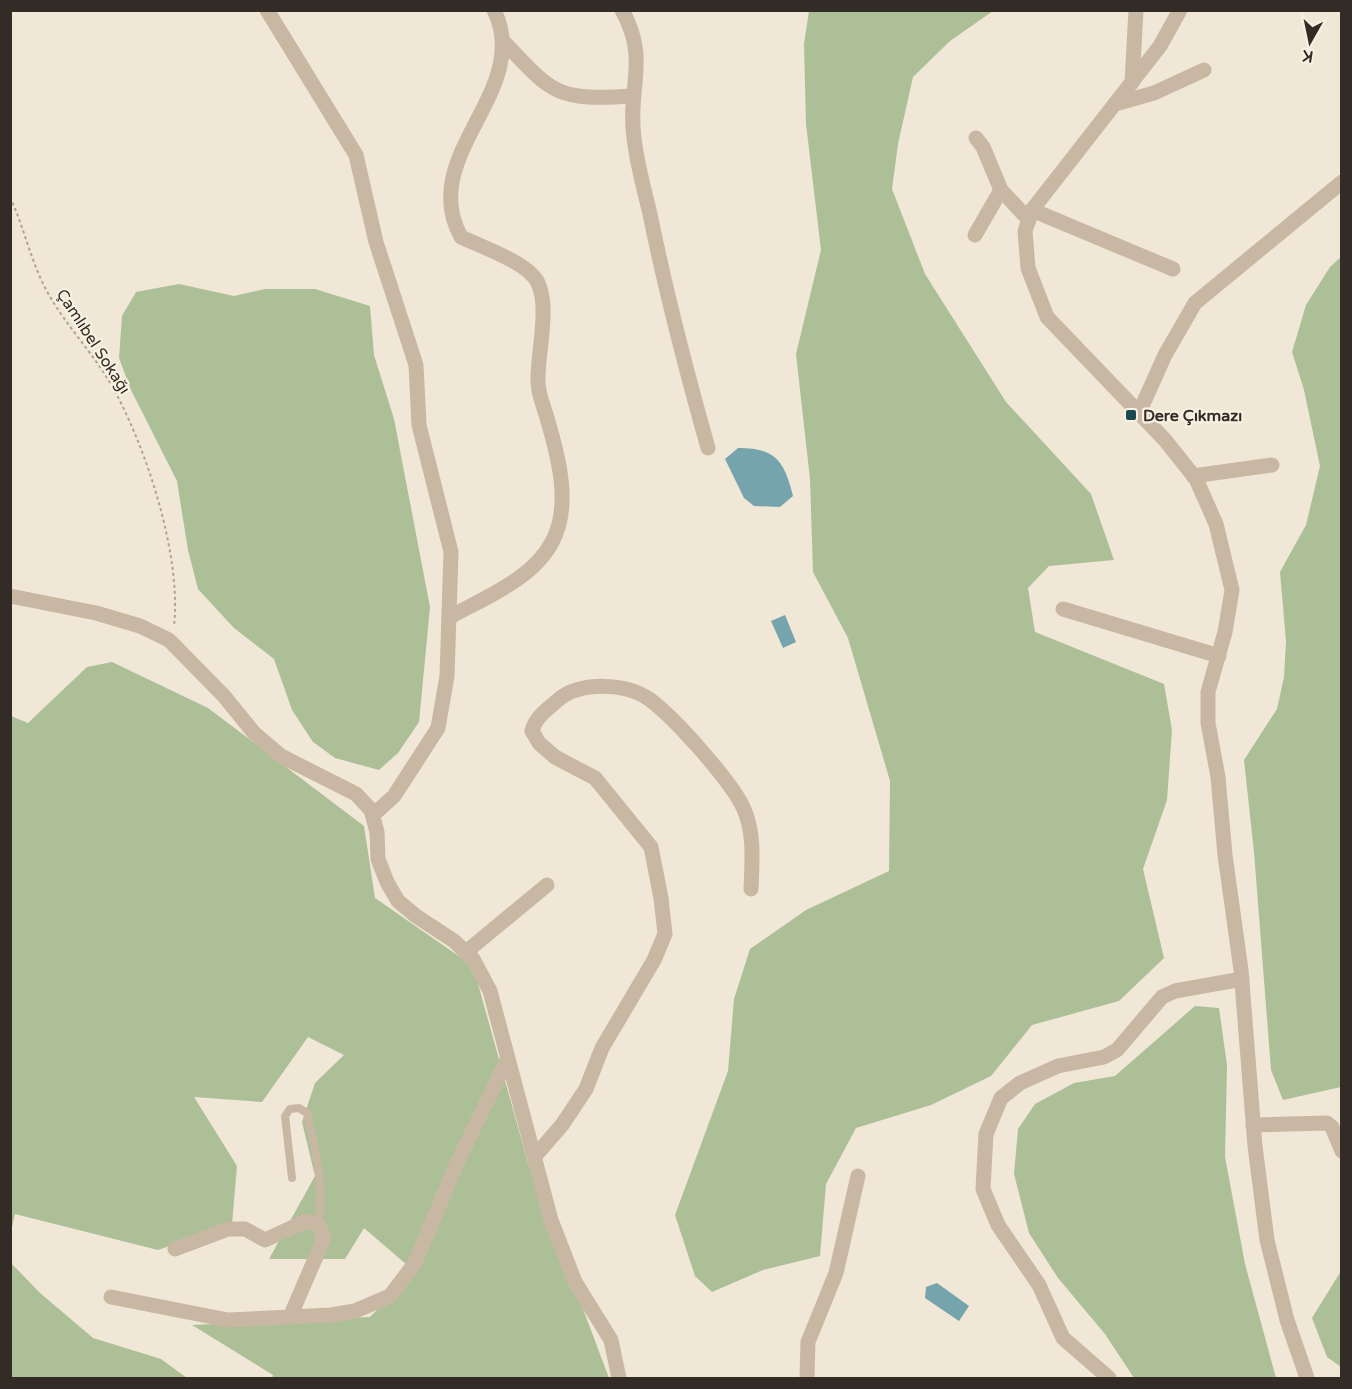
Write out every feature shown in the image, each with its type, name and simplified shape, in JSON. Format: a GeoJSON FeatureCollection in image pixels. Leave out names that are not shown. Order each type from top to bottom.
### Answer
{"type":"FeatureCollection","features":[{"type":"Feature","properties":{"kind":"street"},"geometry":{"type":"LineString","coordinates":[[267,10],[356,155],[376,242],[416,365],[419,425],[451,552],[447,676],[438,728],[394,796],[373,815]]}},
{"type":"Feature","properties":{"kind":"street"},"geometry":{"type":"LineString","coordinates":[[450,617],[503,588],[530,568],[551,545],[559,517],[562,480],[558,456],[538,384],[542,296],[538,282],[532,274],[503,256],[460,237],[450,210],[452,176],[503,63],[503,41],[494,10]]}},
{"type":"Feature","properties":{"kind":"street"},"geometry":{"type":"LineString","coordinates":[[622,10],[635,37],[638,53],[637,77],[632,96],[634,138],[668,302],[708,448]]}},
{"type":"Feature","properties":{"kind":"street"},"geometry":{"type":"LineString","coordinates":[[1132,82],[1136,10]]}},
{"type":"Feature","properties":{"kind":"street"},"geometry":{"type":"LineString","coordinates":[[1180,10],[1160,46],[1031,215],[1025,231],[1028,268],[1047,317],[1139,413],[1193,476],[1216,524],[1232,590],[1219,656],[1208,692],[1208,723],[1218,777],[1225,855],[1242,979],[1253,1125],[1267,1240],[1287,1320],[1308,1378]]}},
{"type":"Feature","properties":{"kind":"street"},"geometry":{"type":"LineString","coordinates":[[503,41],[538,78],[560,94],[595,99],[632,96]]}},
{"type":"Feature","properties":{"kind":"street"},"geometry":{"type":"LineString","coordinates":[[1115,104],[1154,93],[1203,70]]}},
{"type":"Feature","properties":{"kind":"street"},"geometry":{"type":"LineString","coordinates":[[976,138],[983,147],[1001,190],[1031,215],[1173,269]]}},
{"type":"Feature","properties":{"kind":"street"},"geometry":{"type":"LineString","coordinates":[[1139,413],[1165,355],[1195,303],[1341,182]]}},
{"type":"Feature","properties":{"kind":"street"},"geometry":{"type":"LineString","coordinates":[[975,235],[1001,190]]}},
{"type":"Feature","properties":{"kind":"street"},"geometry":{"type":"LineString","coordinates":[[1193,476],[1272,465]]}},
{"type":"Feature","properties":{"kind":"street"},"geometry":{"type":"LineString","coordinates":[[10,596],[96,613],[140,626],[169,640],[224,696],[254,733],[281,756],[356,794],[371,810],[377,832],[378,859],[398,901],[466,952],[473,959],[490,991],[551,1220],[575,1282],[611,1340],[619,1378]]}},
{"type":"Feature","properties":{"kind":"street"},"geometry":{"type":"LineString","coordinates":[[1063,609],[1219,656]]}},
{"type":"Feature","properties":{"kind":"street"},"geometry":{"type":"LineString","coordinates":[[535,1156],[562,1125],[586,1089],[602,1048],[654,960],[664,934],[661,898],[651,847],[595,778],[555,757],[539,743],[532,731],[534,722],[562,696],[580,688],[596,685],[648,698],[706,756],[743,807],[750,831],[752,889]]}},
{"type":"Feature","properties":{"kind":"street"},"geometry":{"type":"LineString","coordinates":[[466,952],[547,885]]}},
{"type":"Feature","properties":{"kind":"street"},"geometry":{"type":"LineString","coordinates":[[1109,1378],[1064,1338],[1039,1285],[998,1225],[983,1189],[986,1134],[1001,1098],[1020,1083],[1058,1066],[1104,1057],[1117,1050],[1162,997],[1175,991],[1242,979]]}},
{"type":"Feature","properties":{"kind":"street"},"geometry":{"type":"LineString","coordinates":[[111,1297],[228,1320],[355,1311],[390,1296],[415,1263],[457,1163],[507,1060]]}},
{"type":"Feature","properties":{"kind":"street"},"geometry":{"type":"LineString","coordinates":[[1253,1125],[1327,1123],[1332,1127],[1341,1151]]}},
{"type":"Feature","properties":{"kind":"street"},"geometry":{"type":"LineString","coordinates":[[807,1378],[808,1342],[836,1273],[858,1176]]}},
{"type":"Feature","properties":{"kind":"street"},"geometry":{"type":"LineString","coordinates":[[175,1249],[228,1229],[245,1229],[265,1240],[306,1221],[318,1224],[324,1238],[290,1317]]}},
{"type":"Feature","properties":{"kind":"lane"},"geometry":{"type":"LineString","coordinates":[[292,1178],[285,1116],[290,1109],[299,1108],[307,1113],[319,1169],[321,1200],[318,1224]]}},
{"type":"Feature","properties":{"kind":"path","name":"Çamlıbel Sokağı"},"geometry":{"type":"LineString","coordinates":[[10,197],[42,282],[110,381],[148,472],[174,572],[175,614],[169,640]]}},
{"type":"Feature","properties":{"kind":"green space"},"geometry":{"type":"Polygon","coordinates":[[[809,11],[993,11],[950,41],[913,77],[898,144],[892,189],[925,274],[1006,402],[1091,494],[1114,560],[1049,566],[1028,588],[1035,632],[1164,684],[1172,730],[1167,800],[1143,869],[1164,958],[1119,1001],[1032,1025],[991,1076],[931,1105],[856,1128],[826,1184],[820,1256],[763,1270],[712,1292],[695,1276],[675,1215],[728,1071],[734,999],[750,949],[806,910],[889,871],[890,781],[848,638],[813,572],[810,479],[796,354],[821,250],[806,124],[804,44],[809,11]]]}},
{"type":"Feature","properties":{"kind":"green space"},"geometry":{"type":"Polygon","coordinates":[[[1341,257],[1341,1087],[1283,1100],[1271,1070],[1254,852],[1244,760],[1277,709],[1284,677],[1286,641],[1280,572],[1306,525],[1320,466],[1304,390],[1292,352],[1306,305],[1330,267],[1341,257]]]}},
{"type":"Feature","properties":{"kind":"green space"},"geometry":{"type":"Polygon","coordinates":[[[179,284],[234,296],[265,289],[315,289],[370,306],[374,355],[394,419],[430,607],[419,722],[398,753],[379,770],[335,758],[313,742],[292,710],[274,659],[234,628],[198,589],[188,550],[177,481],[131,390],[119,358],[122,316],[136,292],[179,284]]]}},
{"type":"Feature","properties":{"kind":"green space"},"geometry":{"type":"Polygon","coordinates":[[[112,662],[208,708],[364,826],[375,898],[473,966],[528,1163],[609,1378],[272,1378],[273,1375],[192,1325],[370,1317],[414,1271],[364,1228],[345,1259],[269,1259],[315,1176],[302,1122],[315,1083],[344,1055],[308,1037],[262,1102],[194,1097],[237,1166],[232,1224],[158,1250],[15,1214],[11,1232],[11,716],[28,723],[87,667],[112,662]]]}},
{"type":"Feature","properties":{"kind":"green space"},"geometry":{"type":"Polygon","coordinates":[[[1195,1006],[1219,1008],[1227,1065],[1225,1157],[1245,1264],[1276,1378],[1134,1378],[1105,1334],[1058,1278],[1029,1233],[1014,1174],[1018,1129],[1035,1104],[1074,1083],[1115,1076],[1195,1006]]]}},
{"type":"Feature","properties":{"kind":"green space"},"geometry":{"type":"Polygon","coordinates":[[[11,1263],[40,1293],[93,1338],[161,1359],[187,1378],[11,1378],[11,1263]]]}},
{"type":"Feature","properties":{"kind":"green space"},"geometry":{"type":"Polygon","coordinates":[[[1341,1271],[1341,1367],[1327,1357],[1312,1318],[1341,1271]]]}},
{"type":"Feature","properties":{"kind":"water"},"geometry":{"type":"Polygon","coordinates":[[[738,448],[761,451],[776,459],[782,465],[793,496],[780,507],[754,506],[744,498],[725,459],[738,448]]]}},
{"type":"Feature","properties":{"kind":"water"},"geometry":{"type":"Polygon","coordinates":[[[785,615],[796,642],[783,648],[771,621],[785,615]]]}},
{"type":"Feature","properties":{"kind":"water"},"geometry":{"type":"Polygon","coordinates":[[[937,1283],[969,1306],[959,1321],[925,1298],[926,1287],[937,1283]]]}},
{"type":"Feature","properties":{"kind":"place","name":"Dere Çıkmazı"},"geometry":{"type":"Point","coordinates":[1131,415]}}]}
